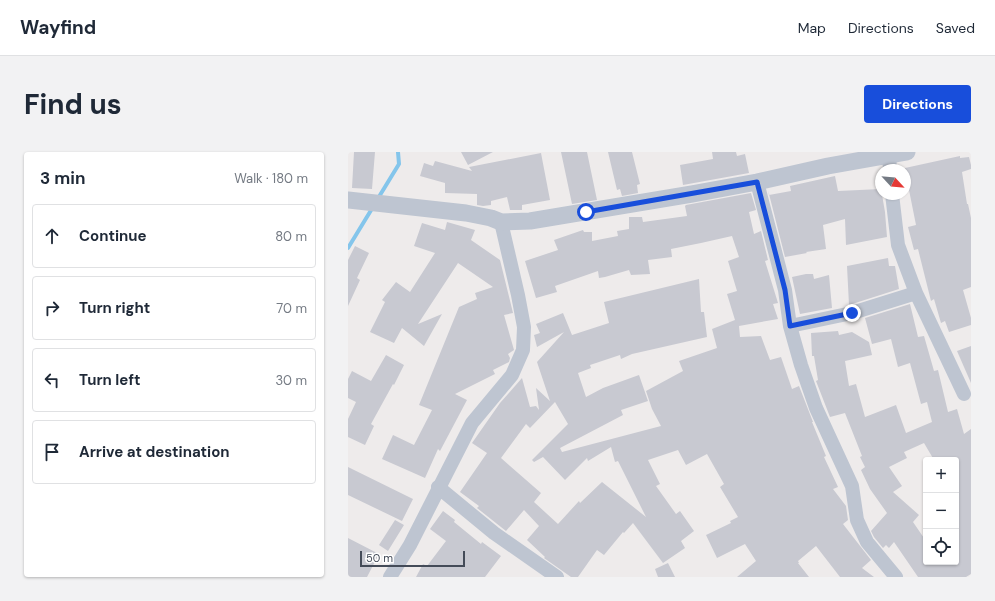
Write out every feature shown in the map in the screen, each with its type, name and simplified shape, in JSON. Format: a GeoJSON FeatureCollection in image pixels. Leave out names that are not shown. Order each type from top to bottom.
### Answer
{"type":"FeatureCollection","features":[{"type":"Feature","properties":{"kind":"street"},"geometry":{"type":"LineString","coordinates":[[348,200],[466,212],[501,222],[544,219],[757,182],[890,162],[907,152]]}},
{"type":"Feature","properties":{"kind":"street"},"geometry":{"type":"LineString","coordinates":[[757,182],[785,290],[790,326],[801,365],[816,408],[852,486],[857,520],[867,542],[896,577]]}},
{"type":"Feature","properties":{"kind":"street"},"geometry":{"type":"LineString","coordinates":[[893,200],[898,245],[916,293],[964,394]]}},
{"type":"Feature","properties":{"kind":"street"},"geometry":{"type":"LineString","coordinates":[[390,577],[410,545],[438,487],[472,423],[512,375],[523,350],[524,327],[501,222]]}},
{"type":"Feature","properties":{"kind":"street"},"geometry":{"type":"LineString","coordinates":[[790,326],[852,313],[916,293]]}},
{"type":"Feature","properties":{"kind":"street"},"geometry":{"type":"LineString","coordinates":[[438,487],[494,533],[557,577]]}},
{"type":"Feature","properties":{"kind":"building"},"geometry":{"type":"Polygon","coordinates":[[[354,152],[375,152],[372,189],[352,188],[354,152]]]}},
{"type":"Feature","properties":{"kind":"building"},"geometry":{"type":"Polygon","coordinates":[[[461,152],[493,152],[468,165],[461,152]]]}},
{"type":"Feature","properties":{"kind":"building"},"geometry":{"type":"Polygon","coordinates":[[[561,152],[587,152],[597,200],[572,204],[561,152]]]}},
{"type":"Feature","properties":{"kind":"building"},"geometry":{"type":"Polygon","coordinates":[[[608,152],[632,152],[640,184],[637,185],[638,193],[622,196],[620,189],[617,190],[608,152]]]}},
{"type":"Feature","properties":{"kind":"building"},"geometry":{"type":"Polygon","coordinates":[[[712,152],[736,152],[737,156],[745,154],[749,173],[683,185],[680,165],[713,159],[712,152]]]}},
{"type":"Feature","properties":{"kind":"building"},"geometry":{"type":"Polygon","coordinates":[[[541,153],[550,200],[522,205],[522,210],[510,210],[507,197],[491,201],[491,205],[477,205],[477,194],[445,193],[445,183],[420,176],[424,163],[433,166],[435,161],[472,171],[469,167],[541,153]]]}},
{"type":"Feature","properties":{"kind":"building"},"geometry":{"type":"Polygon","coordinates":[[[960,156],[960,158],[969,157],[971,165],[971,169],[962,172],[967,204],[971,218],[971,287],[963,290],[971,318],[971,325],[949,332],[945,321],[941,323],[934,299],[931,301],[918,249],[914,250],[908,227],[916,225],[911,200],[911,167],[960,156]]]}},
{"type":"Feature","properties":{"kind":"building"},"geometry":{"type":"Polygon","coordinates":[[[835,176],[838,191],[875,189],[875,200],[883,200],[887,237],[846,245],[845,219],[823,225],[826,249],[785,257],[769,195],[791,191],[790,186],[835,176]]]}},
{"type":"Feature","properties":{"kind":"building"},"geometry":{"type":"Polygon","coordinates":[[[751,193],[756,210],[749,212],[754,234],[761,231],[768,260],[765,261],[778,303],[773,304],[778,319],[739,326],[740,337],[761,336],[770,360],[781,357],[792,389],[799,386],[826,456],[824,457],[838,487],[833,489],[846,506],[848,520],[843,524],[871,560],[862,568],[874,577],[840,577],[816,546],[798,561],[809,577],[737,577],[756,561],[745,544],[717,558],[706,535],[731,523],[730,521],[738,517],[720,487],[724,484],[707,454],[686,465],[678,450],[648,460],[660,484],[656,486],[676,514],[680,511],[694,531],[681,541],[685,548],[663,563],[633,523],[624,533],[623,532],[604,555],[597,550],[578,577],[571,577],[544,558],[545,557],[527,540],[539,526],[524,510],[506,531],[477,508],[479,506],[460,492],[487,453],[472,443],[500,403],[522,378],[530,407],[536,406],[539,410],[536,388],[550,401],[537,362],[564,332],[537,347],[534,335],[540,333],[536,324],[563,313],[572,335],[609,323],[604,302],[699,279],[701,312],[704,312],[707,337],[632,354],[621,359],[620,355],[590,365],[591,368],[578,373],[586,397],[603,388],[639,375],[648,401],[621,410],[623,415],[560,448],[562,452],[661,426],[652,409],[646,391],[683,371],[679,361],[717,348],[712,329],[735,320],[727,294],[737,291],[728,261],[739,257],[732,236],[671,249],[672,257],[648,260],[650,274],[631,275],[629,270],[599,278],[598,271],[555,286],[557,292],[536,298],[525,261],[558,250],[554,240],[583,230],[584,232],[592,232],[592,241],[618,236],[617,231],[629,229],[629,217],[642,217],[643,222],[687,216],[686,205],[751,193]],[[555,402],[530,428],[526,424],[501,458],[541,493],[534,502],[558,524],[579,501],[580,503],[602,482],[646,517],[618,461],[615,462],[611,447],[588,461],[587,458],[565,480],[543,457],[534,462],[532,460],[568,424],[555,402]]]}},
{"type":"Feature","properties":{"kind":"building"},"geometry":{"type":"Polygon","coordinates":[[[447,222],[475,230],[471,240],[500,260],[513,313],[504,315],[514,350],[508,354],[510,358],[509,362],[493,370],[495,374],[455,394],[467,400],[440,451],[438,449],[425,478],[382,459],[393,435],[414,445],[432,410],[419,405],[459,307],[477,299],[475,293],[493,287],[458,263],[418,324],[442,314],[424,346],[402,328],[394,343],[370,332],[385,302],[382,300],[396,282],[410,292],[435,253],[414,246],[422,223],[445,230],[447,222]]]}},
{"type":"Feature","properties":{"kind":"building"},"geometry":{"type":"Polygon","coordinates":[[[355,246],[369,253],[357,278],[360,280],[348,306],[348,260],[355,246]]]}},
{"type":"Feature","properties":{"kind":"building"},"geometry":{"type":"Polygon","coordinates":[[[888,258],[889,266],[895,266],[899,289],[849,305],[847,266],[888,258]]]}},
{"type":"Feature","properties":{"kind":"building"},"geometry":{"type":"Polygon","coordinates":[[[813,274],[814,279],[829,275],[832,308],[800,314],[792,277],[813,274]]]}},
{"type":"Feature","properties":{"kind":"building"},"geometry":{"type":"Polygon","coordinates":[[[910,304],[918,337],[924,336],[934,371],[938,370],[948,412],[957,409],[964,434],[971,429],[971,574],[966,577],[918,577],[894,542],[889,548],[886,545],[883,548],[871,531],[887,513],[870,489],[861,470],[865,467],[860,457],[862,456],[845,413],[830,417],[816,381],[818,380],[814,356],[812,356],[811,333],[838,331],[839,335],[852,332],[869,342],[872,355],[845,361],[849,386],[856,384],[865,417],[896,405],[906,433],[932,422],[927,402],[921,404],[910,363],[898,367],[891,339],[872,344],[865,318],[910,304]]]}},
{"type":"Feature","properties":{"kind":"building"},"geometry":{"type":"Polygon","coordinates":[[[971,346],[971,383],[957,351],[971,346]]]}},
{"type":"Feature","properties":{"kind":"building"},"geometry":{"type":"Polygon","coordinates":[[[386,355],[404,365],[371,424],[374,426],[365,445],[348,437],[348,419],[356,402],[348,398],[348,379],[352,371],[371,381],[386,355]]]}},
{"type":"Feature","properties":{"kind":"building"},"geometry":{"type":"Polygon","coordinates":[[[348,467],[413,499],[402,521],[348,495],[348,467]]]}},
{"type":"Feature","properties":{"kind":"building"},"geometry":{"type":"Polygon","coordinates":[[[443,511],[481,544],[482,542],[501,556],[485,577],[416,577],[423,564],[427,566],[446,541],[430,529],[443,511]]]}},
{"type":"Feature","properties":{"kind":"building"},"geometry":{"type":"Polygon","coordinates":[[[395,520],[404,525],[388,551],[379,545],[395,520]]]}},
{"type":"Feature","properties":{"kind":"building"},"geometry":{"type":"Polygon","coordinates":[[[348,538],[379,554],[367,577],[348,577],[348,538]]]}},
{"type":"Feature","properties":{"kind":"building"},"geometry":{"type":"Polygon","coordinates":[[[668,563],[675,577],[658,577],[655,569],[668,563]]]}},
{"type":"Feature","properties":{"kind":"waterway"},"geometry":{"type":"LineString","coordinates":[[377,200],[399,164],[398,152]]}},
{"type":"Feature","properties":{"kind":"waterway"},"geometry":{"type":"LineString","coordinates":[[348,248],[373,207]]}},
{"type":"Feature","properties":{"kind":"route"},"geometry":{"type":"LineString","coordinates":[[586,212],[757,182],[785,290],[790,326],[852,313]]}}]}
